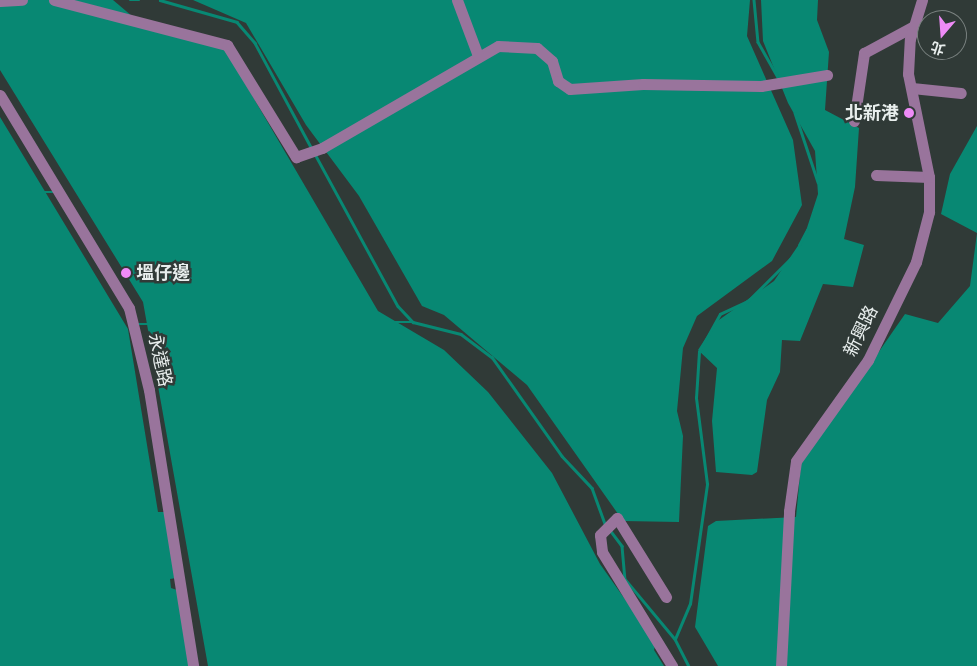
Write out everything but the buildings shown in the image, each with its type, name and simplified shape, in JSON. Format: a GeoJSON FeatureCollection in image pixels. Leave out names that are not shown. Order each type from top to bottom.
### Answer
{"type":"FeatureCollection","features":[{"type":"Feature","properties":{"kind":"street"},"geometry":{"type":"LineString","coordinates":[[0,2],[22,0]]}},
{"type":"Feature","properties":{"kind":"street"},"geometry":{"type":"LineString","coordinates":[[54,0],[219,40],[232,50],[291,154],[304,155],[322,148],[498,46],[527,45],[546,55],[558,81],[570,89],[643,84],[761,86],[827,75]]}},
{"type":"Feature","properties":{"kind":"street"},"geometry":{"type":"LineString","coordinates":[[457,0],[478,56]]}},
{"type":"Feature","properties":{"kind":"street","name":"新興路"},"geometry":{"type":"LineString","coordinates":[[781,666],[789,511],[796,461],[851,387],[908,280],[929,212],[929,177],[908,74],[912,27],[922,0]]}},
{"type":"Feature","properties":{"kind":"street"},"geometry":{"type":"LineString","coordinates":[[854,121],[864,53],[912,27]]}},
{"type":"Feature","properties":{"kind":"street"},"geometry":{"type":"LineString","coordinates":[[912,88],[960,92]]}},
{"type":"Feature","properties":{"kind":"street","name":"永達路"},"geometry":{"type":"LineString","coordinates":[[0,96],[129,308],[148,390],[193,666]]}},
{"type":"Feature","properties":{"kind":"street"},"geometry":{"type":"LineString","coordinates":[[876,175],[929,177]]}},
{"type":"Feature","properties":{"kind":"street"},"geometry":{"type":"LineString","coordinates":[[666,597],[617,518],[600,535],[609,566],[672,666]]}},
{"type":"Feature","properties":{"kind":"shaded area"},"geometry":{"type":"Polygon","coordinates":[[[0,0],[113,0],[139,22],[225,49],[378,311],[444,350],[488,392],[552,473],[600,564],[656,643],[654,650],[664,666],[208,666],[143,302],[0,70],[0,0]]]}},
{"type":"Feature","properties":{"kind":"shaded area"},"geometry":{"type":"Polygon","coordinates":[[[193,0],[750,0],[747,36],[793,140],[802,205],[772,261],[697,316],[683,348],[677,411],[683,436],[679,522],[623,521],[527,385],[444,315],[422,306],[359,196],[306,125],[246,23],[193,0]]]}},
{"type":"Feature","properties":{"kind":"shaded area"},"geometry":{"type":"Polygon","coordinates":[[[761,0],[818,0],[817,20],[829,52],[825,110],[859,128],[855,187],[844,239],[864,245],[853,287],[823,284],[800,341],[782,340],[780,372],[767,400],[757,472],[752,475],[716,472],[712,421],[717,368],[698,350],[716,322],[774,281],[804,237],[818,194],[815,151],[788,103],[763,41],[761,0]]]}},
{"type":"Feature","properties":{"kind":"shaded area"},"geometry":{"type":"Polygon","coordinates":[[[0,117],[128,329],[158,512],[165,512],[176,578],[170,579],[171,588],[177,590],[190,666],[0,666],[0,117]]]}},
{"type":"Feature","properties":{"kind":"shaded area"},"geometry":{"type":"Polygon","coordinates":[[[977,126],[977,233],[941,214],[950,174],[977,126]]]}},
{"type":"Feature","properties":{"kind":"shaded area"},"geometry":{"type":"Polygon","coordinates":[[[977,233],[977,666],[718,666],[695,627],[708,526],[716,521],[796,517],[801,464],[905,314],[938,323],[970,286],[977,233]]]}},
{"type":"Feature","properties":{"kind":"waterway"},"geometry":{"type":"LineString","coordinates":[[130,0],[139,0]]}},
{"type":"Feature","properties":{"kind":"waterway"},"geometry":{"type":"LineString","coordinates":[[160,0],[237,22],[255,43],[312,149]]}},
{"type":"Feature","properties":{"kind":"waterway"},"geometry":{"type":"LineString","coordinates":[[754,0],[758,42],[779,79]]}},
{"type":"Feature","properties":{"kind":"waterway"},"geometry":{"type":"LineString","coordinates":[[795,113],[818,182]]}},
{"type":"Feature","properties":{"kind":"waterway"},"geometry":{"type":"LineString","coordinates":[[315,154],[398,306],[413,322],[461,334],[492,357],[562,456],[592,488],[605,524]]}},
{"type":"Feature","properties":{"kind":"waterway"},"geometry":{"type":"LineString","coordinates":[[41,192],[53,192]]}},
{"type":"Feature","properties":{"kind":"waterway"},"geometry":{"type":"LineString","coordinates":[[799,245],[807,230]]}},
{"type":"Feature","properties":{"kind":"waterway"},"geometry":{"type":"LineString","coordinates":[[675,639],[690,604],[707,484],[696,398],[699,352],[720,314],[748,301],[791,258]]}},
{"type":"Feature","properties":{"kind":"waterway"},"geometry":{"type":"LineString","coordinates":[[391,322],[413,322]]}},
{"type":"Feature","properties":{"kind":"waterway"},"geometry":{"type":"LineString","coordinates":[[136,324],[151,324]]}},
{"type":"Feature","properties":{"kind":"waterway"},"geometry":{"type":"LineString","coordinates":[[610,530],[622,546],[625,579],[675,639],[689,666]]}},
{"type":"Feature","properties":{"kind":"place","name":"北新港"},"geometry":{"type":"Point","coordinates":[909,113]}},
{"type":"Feature","properties":{"kind":"place","name":"塭仔邊"},"geometry":{"type":"Point","coordinates":[126,273]}}]}
